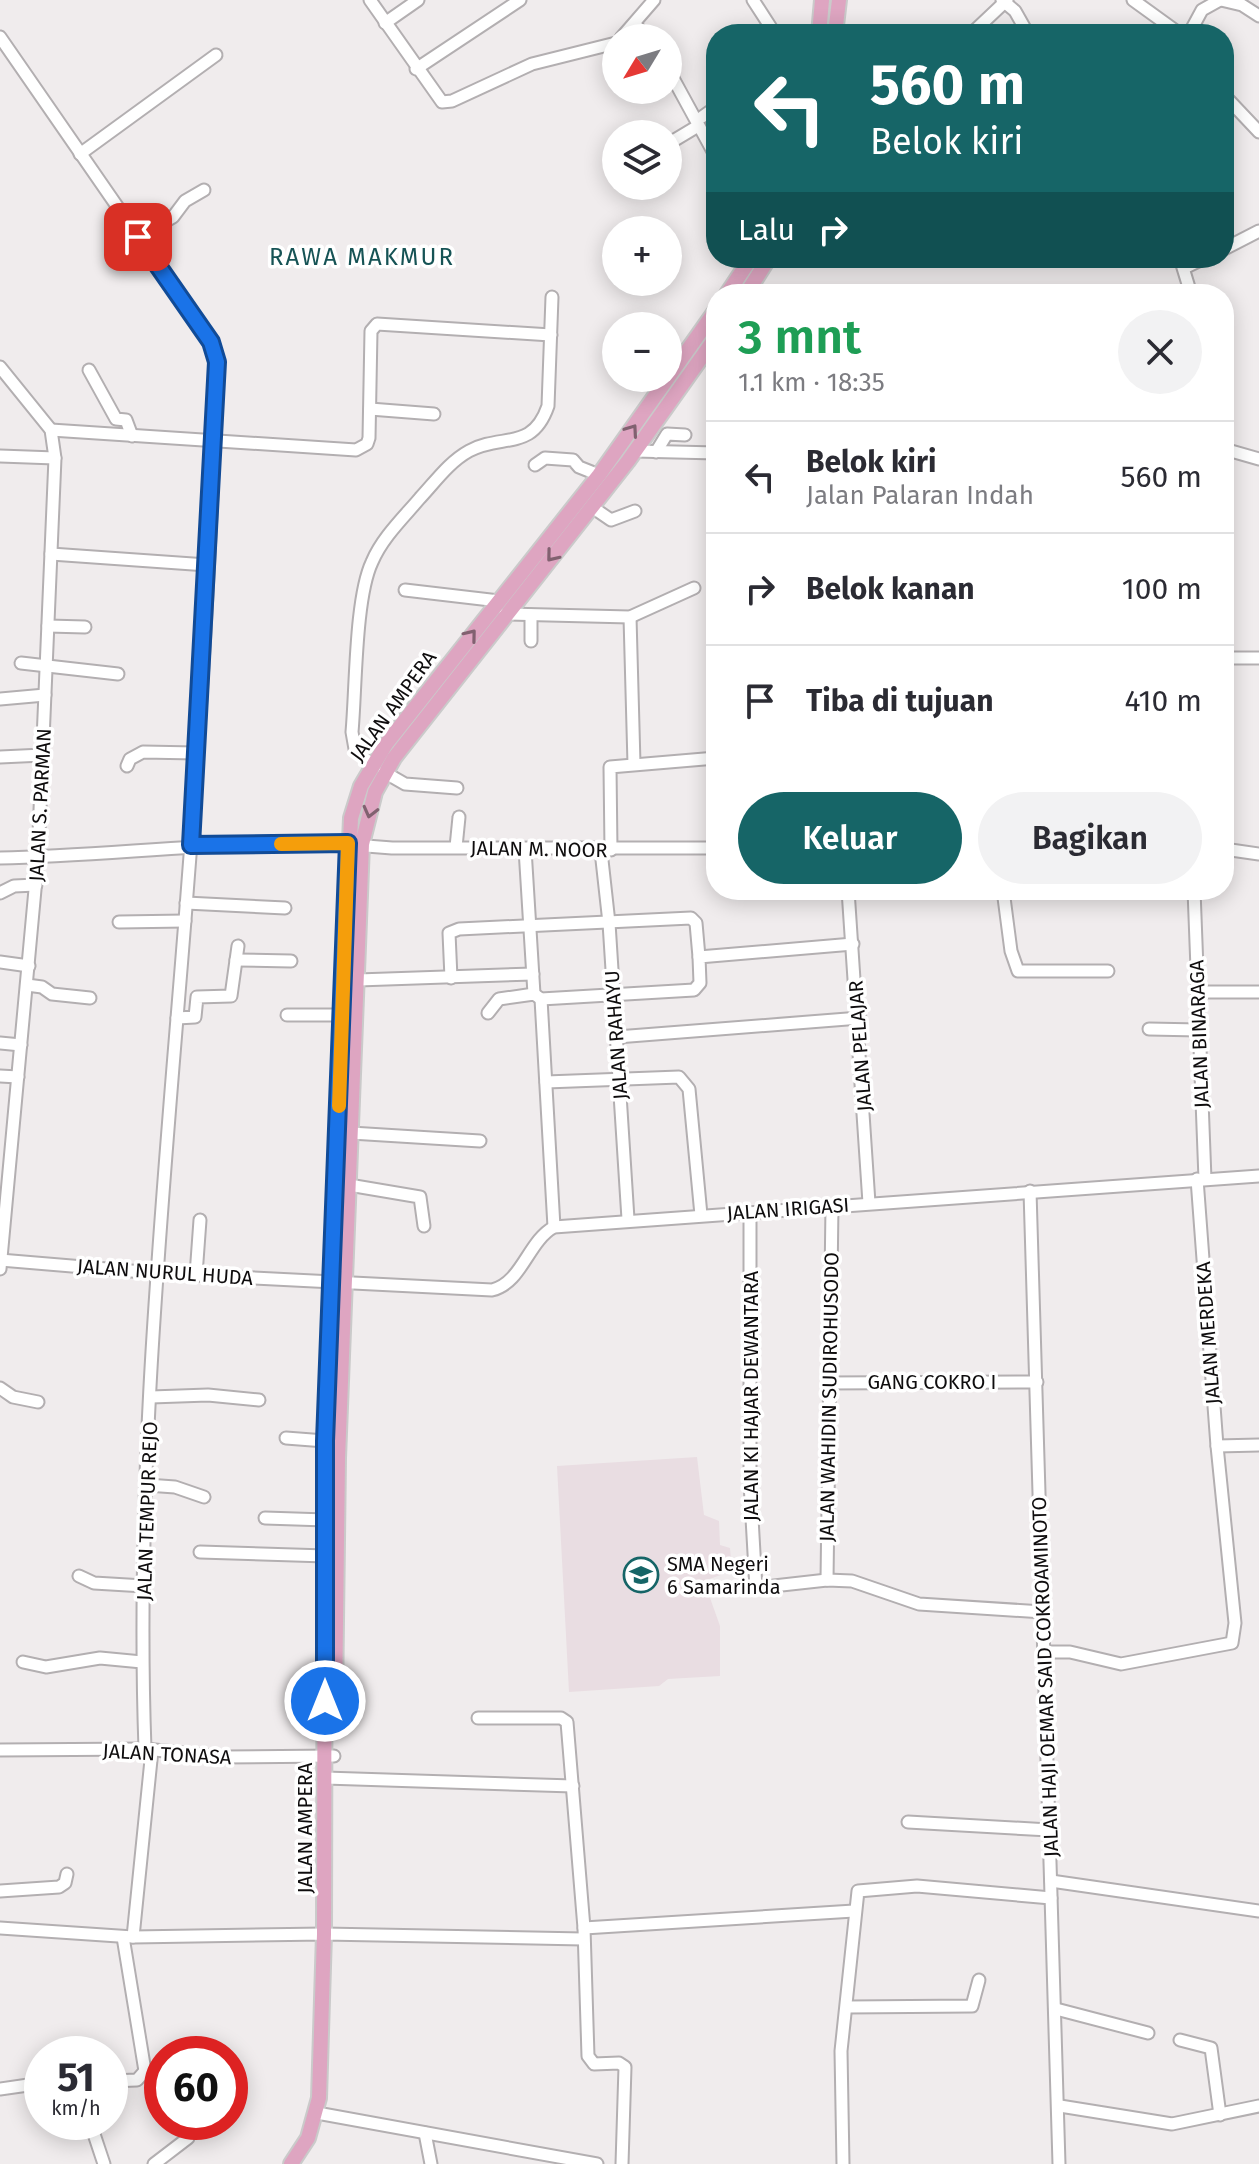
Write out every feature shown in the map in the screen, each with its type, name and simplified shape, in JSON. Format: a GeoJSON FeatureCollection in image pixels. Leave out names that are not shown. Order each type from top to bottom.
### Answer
{"type":"FeatureCollection","features":[{"type":"Feature","properties":{"kind":"main road"},"geometry":{"type":"LineString","coordinates":[[820,24],[822,0]]}},
{"type":"Feature","properties":{"kind":"main road"},"geometry":{"type":"LineString","coordinates":[[836,24],[839,0]]}},
{"type":"Feature","properties":{"kind":"main road","name":"JALAN AMPERA"},"geometry":{"type":"LineString","coordinates":[[330,1756],[325,1441],[330,1282],[342,1015],[361,786],[574,518],[599,475],[706,324]]}},
{"type":"Feature","properties":{"kind":"main road","name":"JALAN AMPERA"},"geometry":{"type":"LineString","coordinates":[[574,518],[592,507],[706,351]]}},
{"type":"Feature","properties":{"kind":"main road","name":"JALAN AMPERA"},"geometry":{"type":"LineString","coordinates":[[297,2162],[322,2114],[338,1458],[358,980],[355,843]]}},
{"type":"Feature","properties":{"kind":"street"},"geometry":{"type":"LineString","coordinates":[[370,0],[439,100],[452,101],[532,64],[602,46]]}},
{"type":"Feature","properties":{"kind":"street"},"geometry":{"type":"LineString","coordinates":[[385,23],[418,0]]}},
{"type":"Feature","properties":{"kind":"street"},"geometry":{"type":"LineString","coordinates":[[416,69],[520,0]]}},
{"type":"Feature","properties":{"kind":"street"},"geometry":{"type":"LineString","coordinates":[[635,24],[654,0]]}},
{"type":"Feature","properties":{"kind":"street"},"geometry":{"type":"LineString","coordinates":[[753,0],[769,24]]}},
{"type":"Feature","properties":{"kind":"street"},"geometry":{"type":"LineString","coordinates":[[1133,0],[1164,24]]}},
{"type":"Feature","properties":{"kind":"street"},"geometry":{"type":"LineString","coordinates":[[1194,24],[1202,10],[1221,0],[1242,5],[1259,16]]}},
{"type":"Feature","properties":{"kind":"street"},"geometry":{"type":"LineString","coordinates":[[981,24],[1005,1],[1021,24]]}},
{"type":"Feature","properties":{"kind":"street","name":"JALAN TEMPUR REJO"},"geometry":{"type":"LineString","coordinates":[[0,37],[214,349],[214,441],[191,845],[155,1273],[142,1662],[149,1750],[128,1937],[145,2071],[128,2081]]}},
{"type":"Feature","properties":{"kind":"street"},"geometry":{"type":"LineString","coordinates":[[80,154],[216,55]]}},
{"type":"Feature","properties":{"kind":"street"},"geometry":{"type":"LineString","coordinates":[[682,92],[706,134]]}},
{"type":"Feature","properties":{"kind":"street"},"geometry":{"type":"LineString","coordinates":[[1234,106],[1259,132]]}},
{"type":"Feature","properties":{"kind":"street"},"geometry":{"type":"LineString","coordinates":[[682,134],[706,116]]}},
{"type":"Feature","properties":{"kind":"street"},"geometry":{"type":"LineString","coordinates":[[138,237],[173,217],[185,201],[204,190]]}},
{"type":"Feature","properties":{"kind":"street"},"geometry":{"type":"LineString","coordinates":[[1234,244],[1259,231]]}},
{"type":"Feature","properties":{"kind":"street"},"geometry":{"type":"LineString","coordinates":[[457,788],[405,784],[355,749],[352,732],[364,585],[372,560],[411,508],[456,459],[475,448],[514,441],[536,430],[548,406],[552,297]]}},
{"type":"Feature","properties":{"kind":"street"},"geometry":{"type":"LineString","coordinates":[[0,367],[51,430],[356,450],[367,444],[369,438],[371,331],[377,324],[551,335]]}},
{"type":"Feature","properties":{"kind":"street"},"geometry":{"type":"LineString","coordinates":[[89,370],[116,419],[126,420],[132,436]]}},
{"type":"Feature","properties":{"kind":"street"},"geometry":{"type":"LineString","coordinates":[[370,409],[434,414]]}},
{"type":"Feature","properties":{"kind":"street","name":"JALAN S. PARMAN"},"geometry":{"type":"LineString","coordinates":[[0,1268],[38,857],[55,458],[51,430]]}},
{"type":"Feature","properties":{"kind":"street"},"geometry":{"type":"LineString","coordinates":[[656,452],[667,434],[685,435]]}},
{"type":"Feature","properties":{"kind":"street"},"geometry":{"type":"LineString","coordinates":[[635,451],[706,453]]}},
{"type":"Feature","properties":{"kind":"street"},"geometry":{"type":"LineString","coordinates":[[1234,452],[1259,459]]}},
{"type":"Feature","properties":{"kind":"street"},"geometry":{"type":"LineString","coordinates":[[0,456],[55,458]]}},
{"type":"Feature","properties":{"kind":"street"},"geometry":{"type":"LineString","coordinates":[[535,465],[545,458],[573,460],[579,467],[599,475]]}},
{"type":"Feature","properties":{"kind":"street"},"geometry":{"type":"LineString","coordinates":[[592,507],[611,520],[635,511]]}},
{"type":"Feature","properties":{"kind":"street"},"geometry":{"type":"LineString","coordinates":[[51,554],[207,565]]}},
{"type":"Feature","properties":{"kind":"street"},"geometry":{"type":"LineString","coordinates":[[405,590],[531,615],[630,617],[694,588]]}},
{"type":"Feature","properties":{"kind":"street"},"geometry":{"type":"LineString","coordinates":[[531,615],[531,641]]}},
{"type":"Feature","properties":{"kind":"street"},"geometry":{"type":"LineString","coordinates":[[630,617],[634,764],[706,759]]}},
{"type":"Feature","properties":{"kind":"street"},"geometry":{"type":"LineString","coordinates":[[48,626],[85,627]]}},
{"type":"Feature","properties":{"kind":"street"},"geometry":{"type":"LineString","coordinates":[[1234,658],[1259,658]]}},
{"type":"Feature","properties":{"kind":"street"},"geometry":{"type":"LineString","coordinates":[[21,663],[46,663],[118,674]]}},
{"type":"Feature","properties":{"kind":"street"},"geometry":{"type":"LineString","coordinates":[[0,699],[45,695]]}},
{"type":"Feature","properties":{"kind":"street"},"geometry":{"type":"LineString","coordinates":[[127,766],[130,759],[143,752],[196,753]]}},
{"type":"Feature","properties":{"kind":"street"},"geometry":{"type":"LineString","coordinates":[[0,757],[43,755]]}},
{"type":"Feature","properties":{"kind":"street","name":"JALAN RAHAYU"},"geometry":{"type":"LineString","coordinates":[[628,1219],[606,850],[608,769],[634,764]]}},
{"type":"Feature","properties":{"kind":"street"},"geometry":{"type":"LineString","coordinates":[[456,847],[459,817]]}},
{"type":"Feature","properties":{"kind":"street","name":"JALAN M. NOOR"},"geometry":{"type":"LineString","coordinates":[[0,858],[191,845],[355,843],[525,849],[706,848]]}},
{"type":"Feature","properties":{"kind":"street"},"geometry":{"type":"LineString","coordinates":[[346,1283],[481,1291],[499,1288],[537,1240],[554,1227],[546,1082],[533,974],[533,927],[525,849]]}},
{"type":"Feature","properties":{"kind":"street"},"geometry":{"type":"LineString","coordinates":[[1234,850],[1259,854]]}},
{"type":"Feature","properties":{"kind":"street"},"geometry":{"type":"LineString","coordinates":[[0,893],[14,886],[36,885]]}},
{"type":"Feature","properties":{"kind":"street","name":"JALAN PELAJAR"},"geometry":{"type":"LineString","coordinates":[[849,900],[860,1018],[869,1203]]}},
{"type":"Feature","properties":{"kind":"street"},"geometry":{"type":"LineString","coordinates":[[1004,900],[1011,951],[1018,971],[1108,971]]}},
{"type":"Feature","properties":{"kind":"street","name":"JALAN BINARAGA"},"geometry":{"type":"LineString","coordinates":[[1194,900],[1201,1179]]}},
{"type":"Feature","properties":{"kind":"street"},"geometry":{"type":"LineString","coordinates":[[186,903],[285,908]]}},
{"type":"Feature","properties":{"kind":"street"},"geometry":{"type":"LineString","coordinates":[[451,978],[447,946],[449,933],[454,929],[693,919],[700,983],[694,990],[499,999],[488,1013]]}},
{"type":"Feature","properties":{"kind":"street"},"geometry":{"type":"LineString","coordinates":[[119,922],[185,921]]}},
{"type":"Feature","properties":{"kind":"street"},"geometry":{"type":"LineString","coordinates":[[699,957],[853,944]]}},
{"type":"Feature","properties":{"kind":"street"},"geometry":{"type":"LineString","coordinates":[[179,995],[231,996],[238,946]]}},
{"type":"Feature","properties":{"kind":"street"},"geometry":{"type":"LineString","coordinates":[[236,960],[291,961]]}},
{"type":"Feature","properties":{"kind":"street"},"geometry":{"type":"LineString","coordinates":[[0,962],[29,966]]}},
{"type":"Feature","properties":{"kind":"street"},"geometry":{"type":"LineString","coordinates":[[358,980],[533,974]]}},
{"type":"Feature","properties":{"kind":"street"},"geometry":{"type":"LineString","coordinates":[[27,985],[42,987],[52,994],[90,998]]}},
{"type":"Feature","properties":{"kind":"street"},"geometry":{"type":"LineString","coordinates":[[1197,992],[1259,992]]}},
{"type":"Feature","properties":{"kind":"street"},"geometry":{"type":"LineString","coordinates":[[177,1018],[195,1017],[197,997]]}},
{"type":"Feature","properties":{"kind":"street"},"geometry":{"type":"LineString","coordinates":[[287,1015],[342,1015]]}},
{"type":"Feature","properties":{"kind":"street"},"geometry":{"type":"LineString","coordinates":[[617,1037],[860,1018]]}},
{"type":"Feature","properties":{"kind":"street"},"geometry":{"type":"LineString","coordinates":[[1149,1029],[1199,1030]]}},
{"type":"Feature","properties":{"kind":"street"},"geometry":{"type":"LineString","coordinates":[[0,1043],[21,1045]]}},
{"type":"Feature","properties":{"kind":"street"},"geometry":{"type":"LineString","coordinates":[[0,1076],[18,1077]]}},
{"type":"Feature","properties":{"kind":"street"},"geometry":{"type":"LineString","coordinates":[[546,1082],[679,1077],[685,1081],[689,1089],[701,1215]]}},
{"type":"Feature","properties":{"kind":"street"},"geometry":{"type":"LineString","coordinates":[[351,1133],[480,1141]]}},
{"type":"Feature","properties":{"kind":"street","name":"JALAN IRIGASI"},"geometry":{"type":"LineString","coordinates":[[554,1227],[628,1219],[832,1210],[869,1203],[1259,1176]]}},
{"type":"Feature","properties":{"kind":"street","name":"JALAN MERDEKA"},"geometry":{"type":"LineString","coordinates":[[1045,1652],[1070,1652],[1121,1664],[1232,1643],[1235,1623],[1217,1446],[1201,1179]]}},
{"type":"Feature","properties":{"kind":"street"},"geometry":{"type":"LineString","coordinates":[[349,1185],[420,1197],[424,1226]]}},
{"type":"Feature","properties":{"kind":"street","name":"JALAN HAJI OEMAR SAID COKROAMINOTO"},"geometry":{"type":"LineString","coordinates":[[1030,1191],[1060,2106],[1059,2164]]}},
{"type":"Feature","properties":{"kind":"street","name":"JALAN WAHIDIN SUDIROHUSODO"},"geometry":{"type":"LineString","coordinates":[[827,1580],[832,1210]]}},
{"type":"Feature","properties":{"kind":"street","name":"JALAN KI HAJAR DEWANTARA"},"geometry":{"type":"LineString","coordinates":[[750,1213],[753,1580],[761,1590],[827,1580]]}},
{"type":"Feature","properties":{"kind":"street"},"geometry":{"type":"LineString","coordinates":[[196,1275],[200,1220]]}},
{"type":"Feature","properties":{"kind":"street","name":"JALAN NURUL HUDA"},"geometry":{"type":"LineString","coordinates":[[0,1260],[155,1273],[346,1283]]}},
{"type":"Feature","properties":{"kind":"street","name":"GANG COKRO I"},"geometry":{"type":"LineString","coordinates":[[828,1383],[1037,1382]]}},
{"type":"Feature","properties":{"kind":"street"},"geometry":{"type":"LineString","coordinates":[[0,1388],[13,1397],[38,1402]]}},
{"type":"Feature","properties":{"kind":"street"},"geometry":{"type":"LineString","coordinates":[[151,1397],[208,1395],[259,1400]]}},
{"type":"Feature","properties":{"kind":"street"},"geometry":{"type":"LineString","coordinates":[[286,1438],[325,1441]]}},
{"type":"Feature","properties":{"kind":"street"},"geometry":{"type":"LineString","coordinates":[[1217,1446],[1259,1445]]}},
{"type":"Feature","properties":{"kind":"street"},"geometry":{"type":"LineString","coordinates":[[147,1485],[175,1487],[204,1497]]}},
{"type":"Feature","properties":{"kind":"street"},"geometry":{"type":"LineString","coordinates":[[265,1518],[326,1520]]}},
{"type":"Feature","properties":{"kind":"street"},"geometry":{"type":"LineString","coordinates":[[200,1552],[326,1556]]}},
{"type":"Feature","properties":{"kind":"street"},"geometry":{"type":"LineString","coordinates":[[79,1576],[94,1583],[144,1586]]}},
{"type":"Feature","properties":{"kind":"street"},"geometry":{"type":"LineString","coordinates":[[827,1580],[866,1584],[919,1604],[1043,1612]]}},
{"type":"Feature","properties":{"kind":"street"},"geometry":{"type":"LineString","coordinates":[[23,1662],[46,1667],[88,1663],[100,1658],[142,1662]]}},
{"type":"Feature","properties":{"kind":"street"},"geometry":{"type":"LineString","coordinates":[[478,1718],[565,1719],[573,1786],[588,2056],[594,2064],[619,2063],[625,2067],[622,2164]]}},
{"type":"Feature","properties":{"kind":"street","name":"JALAN TONASA"},"geometry":{"type":"LineString","coordinates":[[0,1750],[149,1750],[223,1757],[330,1756]]}},
{"type":"Feature","properties":{"kind":"street"},"geometry":{"type":"LineString","coordinates":[[329,1778],[573,1786]]}},
{"type":"Feature","properties":{"kind":"street"},"geometry":{"type":"LineString","coordinates":[[908,1822],[1049,1830]]}},
{"type":"Feature","properties":{"kind":"street"},"geometry":{"type":"LineString","coordinates":[[0,1891],[59,1887],[65,1883],[67,1874]]}},
{"type":"Feature","properties":{"kind":"street"},"geometry":{"type":"LineString","coordinates":[[1051,1881],[1259,1911]]}},
{"type":"Feature","properties":{"kind":"street"},"geometry":{"type":"LineString","coordinates":[[843,2164],[839,2101],[858,1891],[900,1886],[1051,1898]]}},
{"type":"Feature","properties":{"kind":"street"},"geometry":{"type":"LineString","coordinates":[[0,1928],[128,1937],[583,1934],[854,1911]]}},
{"type":"Feature","properties":{"kind":"street"},"geometry":{"type":"LineString","coordinates":[[848,2007],[972,2006],[979,1980]]}},
{"type":"Feature","properties":{"kind":"street"},"geometry":{"type":"LineString","coordinates":[[1056,2009],[1148,2033]]}},
{"type":"Feature","properties":{"kind":"street"},"geometry":{"type":"LineString","coordinates":[[1180,2040],[1211,2048],[1220,2115]]}},
{"type":"Feature","properties":{"kind":"street"},"geometry":{"type":"LineString","coordinates":[[0,2089],[24,2086]]}},
{"type":"Feature","properties":{"kind":"street"},"geometry":{"type":"LineString","coordinates":[[1060,2106],[1154,2124],[1191,2122],[1259,2106]]}},
{"type":"Feature","properties":{"kind":"street"},"geometry":{"type":"LineString","coordinates":[[322,2114],[595,2164]]}},
{"type":"Feature","properties":{"kind":"street"},"geometry":{"type":"LineString","coordinates":[[425,2133],[431,2164]]}},
{"type":"Feature","properties":{"kind":"street"},"geometry":{"type":"LineString","coordinates":[[96,2140],[104,2164]]}},
{"type":"Feature","properties":{"kind":"street"},"geometry":{"type":"LineString","coordinates":[[154,2164],[185,2140]]}},
{"type":"Feature","properties":{"kind":"shaded area","name":"SMA Negeri 6 Samarinda"},"geometry":{"type":"Polygon","coordinates":[[[697,1457],[704,1515],[719,1521],[720,1545],[730,1548],[732,1571],[704,1581],[720,1626],[720,1676],[668,1679],[659,1686],[569,1692],[557,1466],[697,1457]]]}},
{"type":"Feature","properties":{"kind":"slow traffic"},"geometry":{"type":"LineString","coordinates":[[281,844],[348,843],[339,1106]]}},
{"type":"Feature","properties":{"kind":"place","name":"SMA Negeri 6 Samarinda"},"geometry":{"type":"Point","coordinates":[641,1575]}},
{"type":"Feature","properties":{"kind":"district","name":"RAWA MAKMUR"},"geometry":{"type":"Point","coordinates":[362,257]}},
{"type":"Feature","properties":{"kind":"route"},"geometry":{"type":"LineString","coordinates":[[138,237],[211,342],[217,362],[191,845],[348,843],[325,1441],[325,1701]]}}]}
